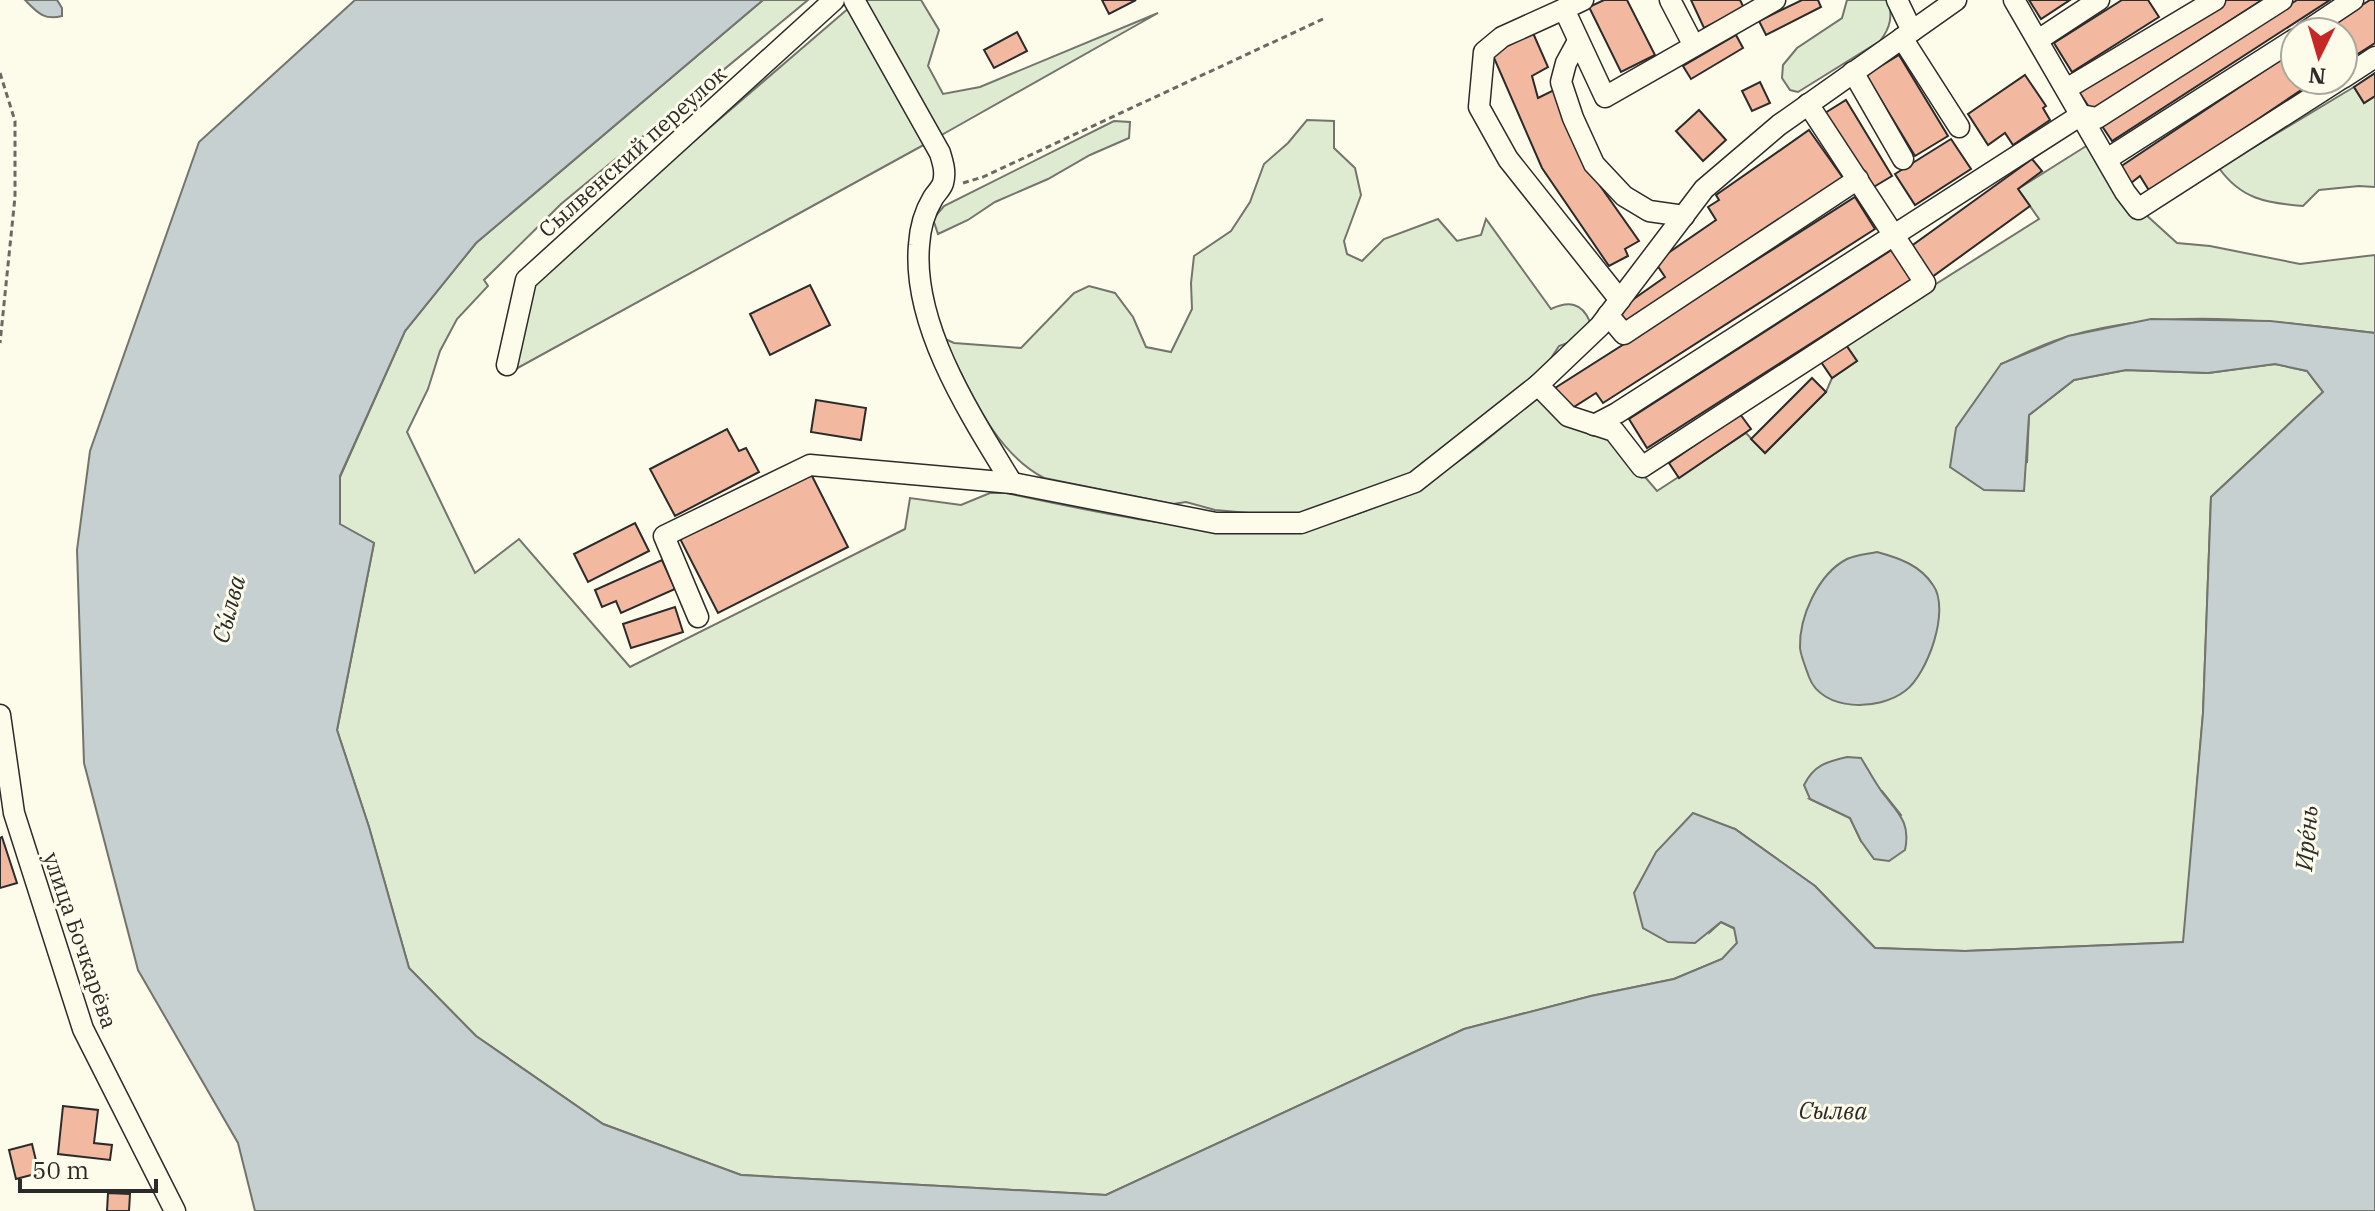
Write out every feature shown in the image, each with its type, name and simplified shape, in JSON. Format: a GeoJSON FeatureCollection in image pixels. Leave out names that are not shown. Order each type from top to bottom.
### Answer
{"type":"FeatureCollection","features":[{"type":"Feature","properties":{"kind":"street","name":"Сылвенский переулок"},"geometry":{"type":"LineString","coordinates":[[507,365],[526,280],[834,0]]}},
{"type":"Feature","properties":{"kind":"street"},"geometry":{"type":"LineString","coordinates":[[854,0],[940,153],[945,170],[943,186],[927,209],[920,228],[918,252],[924,298],[953,383],[972,420],[1012,483]]}},
{"type":"Feature","properties":{"kind":"street"},"geometry":{"type":"LineString","coordinates":[[1583,0],[1502,37],[1484,52],[1479,107],[1508,159],[1614,308],[1624,334],[1858,179]]}},
{"type":"Feature","properties":{"kind":"street"},"geometry":{"type":"LineString","coordinates":[[1670,0],[1694,46]]}},
{"type":"Feature","properties":{"kind":"street"},"geometry":{"type":"LineString","coordinates":[[1897,0],[1907,35],[1959,127]]}},
{"type":"Feature","properties":{"kind":"street"},"geometry":{"type":"LineString","coordinates":[[698,617],[664,536],[810,465],[1012,483],[1216,523],[1301,523],[1415,482],[1538,385],[1614,308],[1704,189],[1779,125],[1956,0]]}},
{"type":"Feature","properties":{"kind":"street"},"geometry":{"type":"LineString","coordinates":[[2014,0],[2138,209],[2314,96]]}},
{"type":"Feature","properties":{"kind":"street"},"geometry":{"type":"LineString","coordinates":[[2038,40],[2099,0]]}},
{"type":"Feature","properties":{"kind":"street"},"geometry":{"type":"LineString","coordinates":[[2066,89],[2215,0]]}},
{"type":"Feature","properties":{"kind":"street"},"geometry":{"type":"LineString","coordinates":[[1594,425],[2081,115],[2097,118],[2282,0]]}},
{"type":"Feature","properties":{"kind":"street"},"geometry":{"type":"LineString","coordinates":[[2329,16],[2353,0]]}},
{"type":"Feature","properties":{"kind":"street"},"geometry":{"type":"LineString","coordinates":[[1564,9],[1605,97],[1764,2]]}},
{"type":"Feature","properties":{"kind":"street"},"geometry":{"type":"LineString","coordinates":[[1578,41],[1566,63],[1561,82],[1594,164],[1624,196],[1649,211],[1684,216]]}},
{"type":"Feature","properties":{"kind":"street"},"geometry":{"type":"LineString","coordinates":[[2107,159],[2279,49]]}},
{"type":"Feature","properties":{"kind":"street"},"geometry":{"type":"LineString","coordinates":[[1853,72],[1903,159]]}},
{"type":"Feature","properties":{"kind":"street"},"geometry":{"type":"LineString","coordinates":[[1538,385],[1568,416],[1614,431],[1642,467],[1925,283],[1808,104]]}},
{"type":"Feature","properties":{"kind":"street","name":"улица Бочкарёва"},"geometry":{"type":"LineString","coordinates":[[0,715],[7,816],[83,1029],[175,1211]]}},
{"type":"Feature","properties":{"kind":"path"},"geometry":{"type":"LineString","coordinates":[[943,186],[983,177],[1323,19]]}},
{"type":"Feature","properties":{"kind":"path"},"geometry":{"type":"LineString","coordinates":[[0,73],[15,121],[15,197],[0,343]]}},
{"type":"Feature","properties":{"kind":"green space"},"geometry":{"type":"Polygon","coordinates":[[[763,0],[808,0],[561,204],[484,280],[488,286],[457,319],[440,351],[428,389],[407,432],[475,573],[519,539],[630,667],[905,529],[910,498],[961,505],[990,493],[1006,493],[1185,526],[1258,530],[1310,527],[1364,511],[1430,480],[1541,395],[1609,435],[1657,491],[1746,433],[1765,453],[1826,392],[1832,378],[1857,361],[1844,342],[2039,219],[2018,189],[2091,143],[2144,213],[2177,243],[2210,246],[2300,264],[2375,255],[2375,333],[2222,319],[2145,322],[2107,327],[2061,339],[2001,364],[2027,463],[2029,415],[2074,380],[2126,370],[2208,373],[2275,364],[2307,371],[2323,392],[2211,497],[2203,713],[2184,942],[1965,951],[1875,948],[1815,886],[1735,829],[1710,932],[1721,922],[1735,929],[1737,943],[1722,959],[1674,979],[1591,996],[1464,1029],[1106,1195],[741,1175],[603,1124],[476,1036],[409,968],[369,827],[337,730],[374,543],[340,525],[340,477],[405,331],[476,243],[763,0]],[[1882,791],[1810,799],[1850,818],[1861,841],[1901,815],[1882,791]]]}},
{"type":"Feature","properties":{"kind":"green space"},"geometry":{"type":"Polygon","coordinates":[[[865,0],[921,0],[939,30],[928,66],[943,94],[980,87],[1158,13],[938,137],[865,0]]]}},
{"type":"Feature","properties":{"kind":"green space"},"geometry":{"type":"Polygon","coordinates":[[[1847,0],[1889,0],[1890,22],[1884,36],[1798,92],[1790,90],[1782,78],[1783,65],[1797,48],[1842,18],[1847,0]]]}},
{"type":"Feature","properties":{"kind":"green space"},"geometry":{"type":"Polygon","coordinates":[[[850,7],[929,142],[514,370],[531,281],[850,7]]]}},
{"type":"Feature","properties":{"kind":"green space"},"geometry":{"type":"Polygon","coordinates":[[[2359,95],[2364,103],[2375,96],[2375,187],[2319,190],[2303,206],[2290,205],[2245,193],[2219,168],[2339,96],[2359,95]]]}},
{"type":"Feature","properties":{"kind":"green space"},"geometry":{"type":"Polygon","coordinates":[[[1307,120],[1334,121],[1334,148],[1355,168],[1361,195],[1344,241],[1347,254],[1362,261],[1384,239],[1438,219],[1457,241],[1481,235],[1486,219],[1551,309],[1574,305],[1583,310],[1590,322],[1573,341],[1559,346],[1534,384],[1414,473],[1329,508],[1285,516],[1215,510],[1186,502],[1173,504],[1044,478],[1026,466],[1010,451],[984,416],[943,338],[954,343],[1021,348],[1074,293],[1089,286],[1115,293],[1133,317],[1146,347],[1171,352],[1192,309],[1194,256],[1231,231],[1250,202],[1264,164],[1288,143],[1307,120]]]}},
{"type":"Feature","properties":{"kind":"green space"},"geometry":{"type":"Polygon","coordinates":[[[1114,121],[1130,122],[1129,138],[995,202],[968,220],[938,234],[933,219],[944,206],[1114,121]]]}},
{"type":"Feature","properties":{"kind":"water"},"geometry":{"type":"Polygon","coordinates":[[[25,0],[57,0],[62,16],[46,16],[25,0]]]}},
{"type":"Feature","properties":{"kind":"water"},"geometry":{"type":"Polygon","coordinates":[[[355,0],[763,0],[476,243],[405,331],[340,476],[340,524],[374,543],[337,730],[369,827],[409,968],[476,1036],[603,1124],[741,1175],[1106,1195],[1464,1029],[1591,996],[1674,979],[1722,959],[1737,943],[1734,928],[1721,922],[1695,943],[1668,942],[1643,928],[1634,893],[1656,852],[1693,813],[1735,829],[1815,886],[1875,948],[1965,951],[2183,942],[2203,713],[2211,497],[2323,392],[2307,371],[2275,364],[2208,373],[2126,370],[2074,380],[2029,415],[2024,491],[1984,490],[1950,467],[1956,428],[2001,364],[2068,336],[2151,319],[2270,321],[2375,333],[2375,1211],[255,1211],[238,1143],[138,970],[84,763],[77,550],[90,451],[199,142],[355,0]]]}},
{"type":"Feature","properties":{"kind":"water"},"geometry":{"type":"Polygon","coordinates":[[[1877,552],[1915,567],[1928,578],[1938,596],[1938,625],[1921,671],[1905,691],[1881,702],[1852,705],[1826,697],[1809,677],[1800,648],[1803,623],[1812,598],[1827,575],[1850,558],[1877,552]]]}},
{"type":"Feature","properties":{"kind":"water"},"geometry":{"type":"Polygon","coordinates":[[[1847,757],[1861,758],[1905,825],[1905,850],[1889,861],[1874,859],[1850,818],[1810,799],[1804,785],[1821,765],[1847,757]]]}},
{"type":"Feature","properties":{"kind":"building"},"geometry":{"type":"Polygon","coordinates":[[[1102,0],[1136,0],[1109,14],[1102,0]]]}},
{"type":"Feature","properties":{"kind":"building"},"geometry":{"type":"Polygon","coordinates":[[[1604,0],[1627,0],[1655,55],[1621,72],[1589,7],[1604,0]]]}},
{"type":"Feature","properties":{"kind":"building"},"geometry":{"type":"Polygon","coordinates":[[[1691,0],[1740,0],[1744,8],[1704,28],[1691,0]]]}},
{"type":"Feature","properties":{"kind":"building"},"geometry":{"type":"Polygon","coordinates":[[[1802,0],[1818,0],[1821,7],[1766,35],[1759,21],[1802,0]]]}},
{"type":"Feature","properties":{"kind":"building"},"geometry":{"type":"Polygon","coordinates":[[[2029,0],[2070,0],[2041,19],[2029,0]]]}},
{"type":"Feature","properties":{"kind":"building"},"geometry":{"type":"Polygon","coordinates":[[[2122,0],[2148,0],[2159,17],[2072,72],[2054,43],[2122,0]]]}},
{"type":"Feature","properties":{"kind":"building"},"geometry":{"type":"Polygon","coordinates":[[[2222,0],[2262,0],[2091,110],[2079,92],[2222,0]]]}},
{"type":"Feature","properties":{"kind":"building"},"geometry":{"type":"Polygon","coordinates":[[[2297,0],[2330,0],[2305,16],[2279,16],[2279,33],[2112,141],[2102,126],[2297,0]]]}},
{"type":"Feature","properties":{"kind":"building"},"geometry":{"type":"Polygon","coordinates":[[[2375,0],[2375,43],[2359,53],[2359,16],[2345,16],[2375,0]]]}},
{"type":"Feature","properties":{"kind":"building"},"geometry":{"type":"Polygon","coordinates":[[[1017,32],[1027,51],[994,68],[984,50],[1017,32]]]}},
{"type":"Feature","properties":{"kind":"building"},"geometry":{"type":"Polygon","coordinates":[[[1533,33],[1548,67],[1532,76],[1538,98],[1554,90],[1589,170],[1639,241],[1625,249],[1628,256],[1609,266],[1542,168],[1491,51],[1533,33]]]}},
{"type":"Feature","properties":{"kind":"building"},"geometry":{"type":"Polygon","coordinates":[[[1736,35],[1743,48],[1691,79],[1683,66],[1736,35]]]}},
{"type":"Feature","properties":{"kind":"building"},"geometry":{"type":"Polygon","coordinates":[[[1899,55],[1948,136],[1915,156],[1866,75],[1899,55]]]}},
{"type":"Feature","properties":{"kind":"building"},"geometry":{"type":"Polygon","coordinates":[[[2279,61],[2279,96],[2292,96],[2150,192],[2140,176],[2131,183],[2120,167],[2279,61]]]}},
{"type":"Feature","properties":{"kind":"building"},"geometry":{"type":"Polygon","coordinates":[[[2375,73],[2375,96],[2364,103],[2359,95],[2359,84],[2375,73]]]}},
{"type":"Feature","properties":{"kind":"building"},"geometry":{"type":"Polygon","coordinates":[[[2025,75],[2046,106],[2043,108],[2050,120],[2013,145],[2005,133],[1988,145],[1968,114],[2025,75]]]}},
{"type":"Feature","properties":{"kind":"building"},"geometry":{"type":"Polygon","coordinates":[[[1760,82],[1770,103],[1752,111],[1742,91],[1760,82]]]}},
{"type":"Feature","properties":{"kind":"building"},"geometry":{"type":"Polygon","coordinates":[[[1846,100],[1892,176],[1872,188],[1825,113],[1846,100]]]}},
{"type":"Feature","properties":{"kind":"building"},"geometry":{"type":"Polygon","coordinates":[[[1699,110],[1726,140],[1703,161],[1676,131],[1699,110]]]}},
{"type":"Feature","properties":{"kind":"building"},"geometry":{"type":"Polygon","coordinates":[[[1809,130],[1843,178],[1630,326],[1618,310],[1665,277],[1655,262],[1716,220],[1708,207],[1719,200],[1716,195],[1809,130]]]}},
{"type":"Feature","properties":{"kind":"building"},"geometry":{"type":"Polygon","coordinates":[[[1951,139],[1971,169],[1915,205],[1895,174],[1951,139]]]}},
{"type":"Feature","properties":{"kind":"building"},"geometry":{"type":"Polygon","coordinates":[[[2032,159],[2042,171],[2018,189],[2030,206],[1932,277],[1910,247],[2032,159]]]}},
{"type":"Feature","properties":{"kind":"building"},"geometry":{"type":"Polygon","coordinates":[[[1855,197],[1875,229],[1603,403],[1596,393],[1569,410],[1555,388],[1855,197]]]}},
{"type":"Feature","properties":{"kind":"building"},"geometry":{"type":"Polygon","coordinates":[[[1893,249],[1912,279],[1647,448],[1629,419],[1893,249]]]}},
{"type":"Feature","properties":{"kind":"building"},"geometry":{"type":"Polygon","coordinates":[[[810,285],[830,325],[770,355],[750,314],[810,285]]]}},
{"type":"Feature","properties":{"kind":"building"},"geometry":{"type":"Polygon","coordinates":[[[1844,342],[1857,361],[1832,378],[1819,359],[1844,342]]]}},
{"type":"Feature","properties":{"kind":"building"},"geometry":{"type":"Polygon","coordinates":[[[1812,378],[1826,392],[1765,453],[1751,439],[1812,378]]]}},
{"type":"Feature","properties":{"kind":"building"},"geometry":{"type":"Polygon","coordinates":[[[816,400],[866,408],[861,440],[811,432],[816,400]]]}},
{"type":"Feature","properties":{"kind":"building"},"geometry":{"type":"Polygon","coordinates":[[[1740,414],[1751,429],[1679,478],[1669,463],[1740,414]]]}},
{"type":"Feature","properties":{"kind":"building"},"geometry":{"type":"Polygon","coordinates":[[[727,429],[739,451],[746,448],[759,472],[675,516],[650,469],[727,429]]]}},
{"type":"Feature","properties":{"kind":"building"},"geometry":{"type":"Polygon","coordinates":[[[811,474],[848,547],[718,613],[673,525],[703,510],[711,525],[811,474]]]}},
{"type":"Feature","properties":{"kind":"building"},"geometry":{"type":"Polygon","coordinates":[[[635,523],[649,551],[588,582],[574,554],[635,523]]]}},
{"type":"Feature","properties":{"kind":"building"},"geometry":{"type":"Polygon","coordinates":[[[662,560],[675,589],[621,613],[616,601],[602,607],[595,590],[662,560]]]}},
{"type":"Feature","properties":{"kind":"building"},"geometry":{"type":"Polygon","coordinates":[[[675,607],[683,632],[631,648],[623,624],[675,607]]]}},
{"type":"Feature","properties":{"kind":"building"},"geometry":{"type":"Polygon","coordinates":[[[0,838],[17,883],[0,888],[0,838]]]}},
{"type":"Feature","properties":{"kind":"building"},"geometry":{"type":"Polygon","coordinates":[[[63,1106],[98,1110],[94,1143],[112,1145],[110,1160],[58,1154],[63,1106]]]}},
{"type":"Feature","properties":{"kind":"building"},"geometry":{"type":"Polygon","coordinates":[[[32,1144],[39,1173],[16,1179],[9,1150],[32,1144]]]}},
{"type":"Feature","properties":{"kind":"building"},"geometry":{"type":"Polygon","coordinates":[[[108,1193],[130,1194],[129,1211],[107,1211],[108,1193]]]}},
{"type":"Feature","properties":{"kind":"water label","name":"Сы́лва"},"geometry":{"type":"Point","coordinates":[228,609]}},
{"type":"Feature","properties":{"kind":"water label","name":"Ире́нь"},"geometry":{"type":"Point","coordinates":[2306,838]}},
{"type":"Feature","properties":{"kind":"water label","name":"Сылва"},"geometry":{"type":"Point","coordinates":[1833,1110]}}]}
